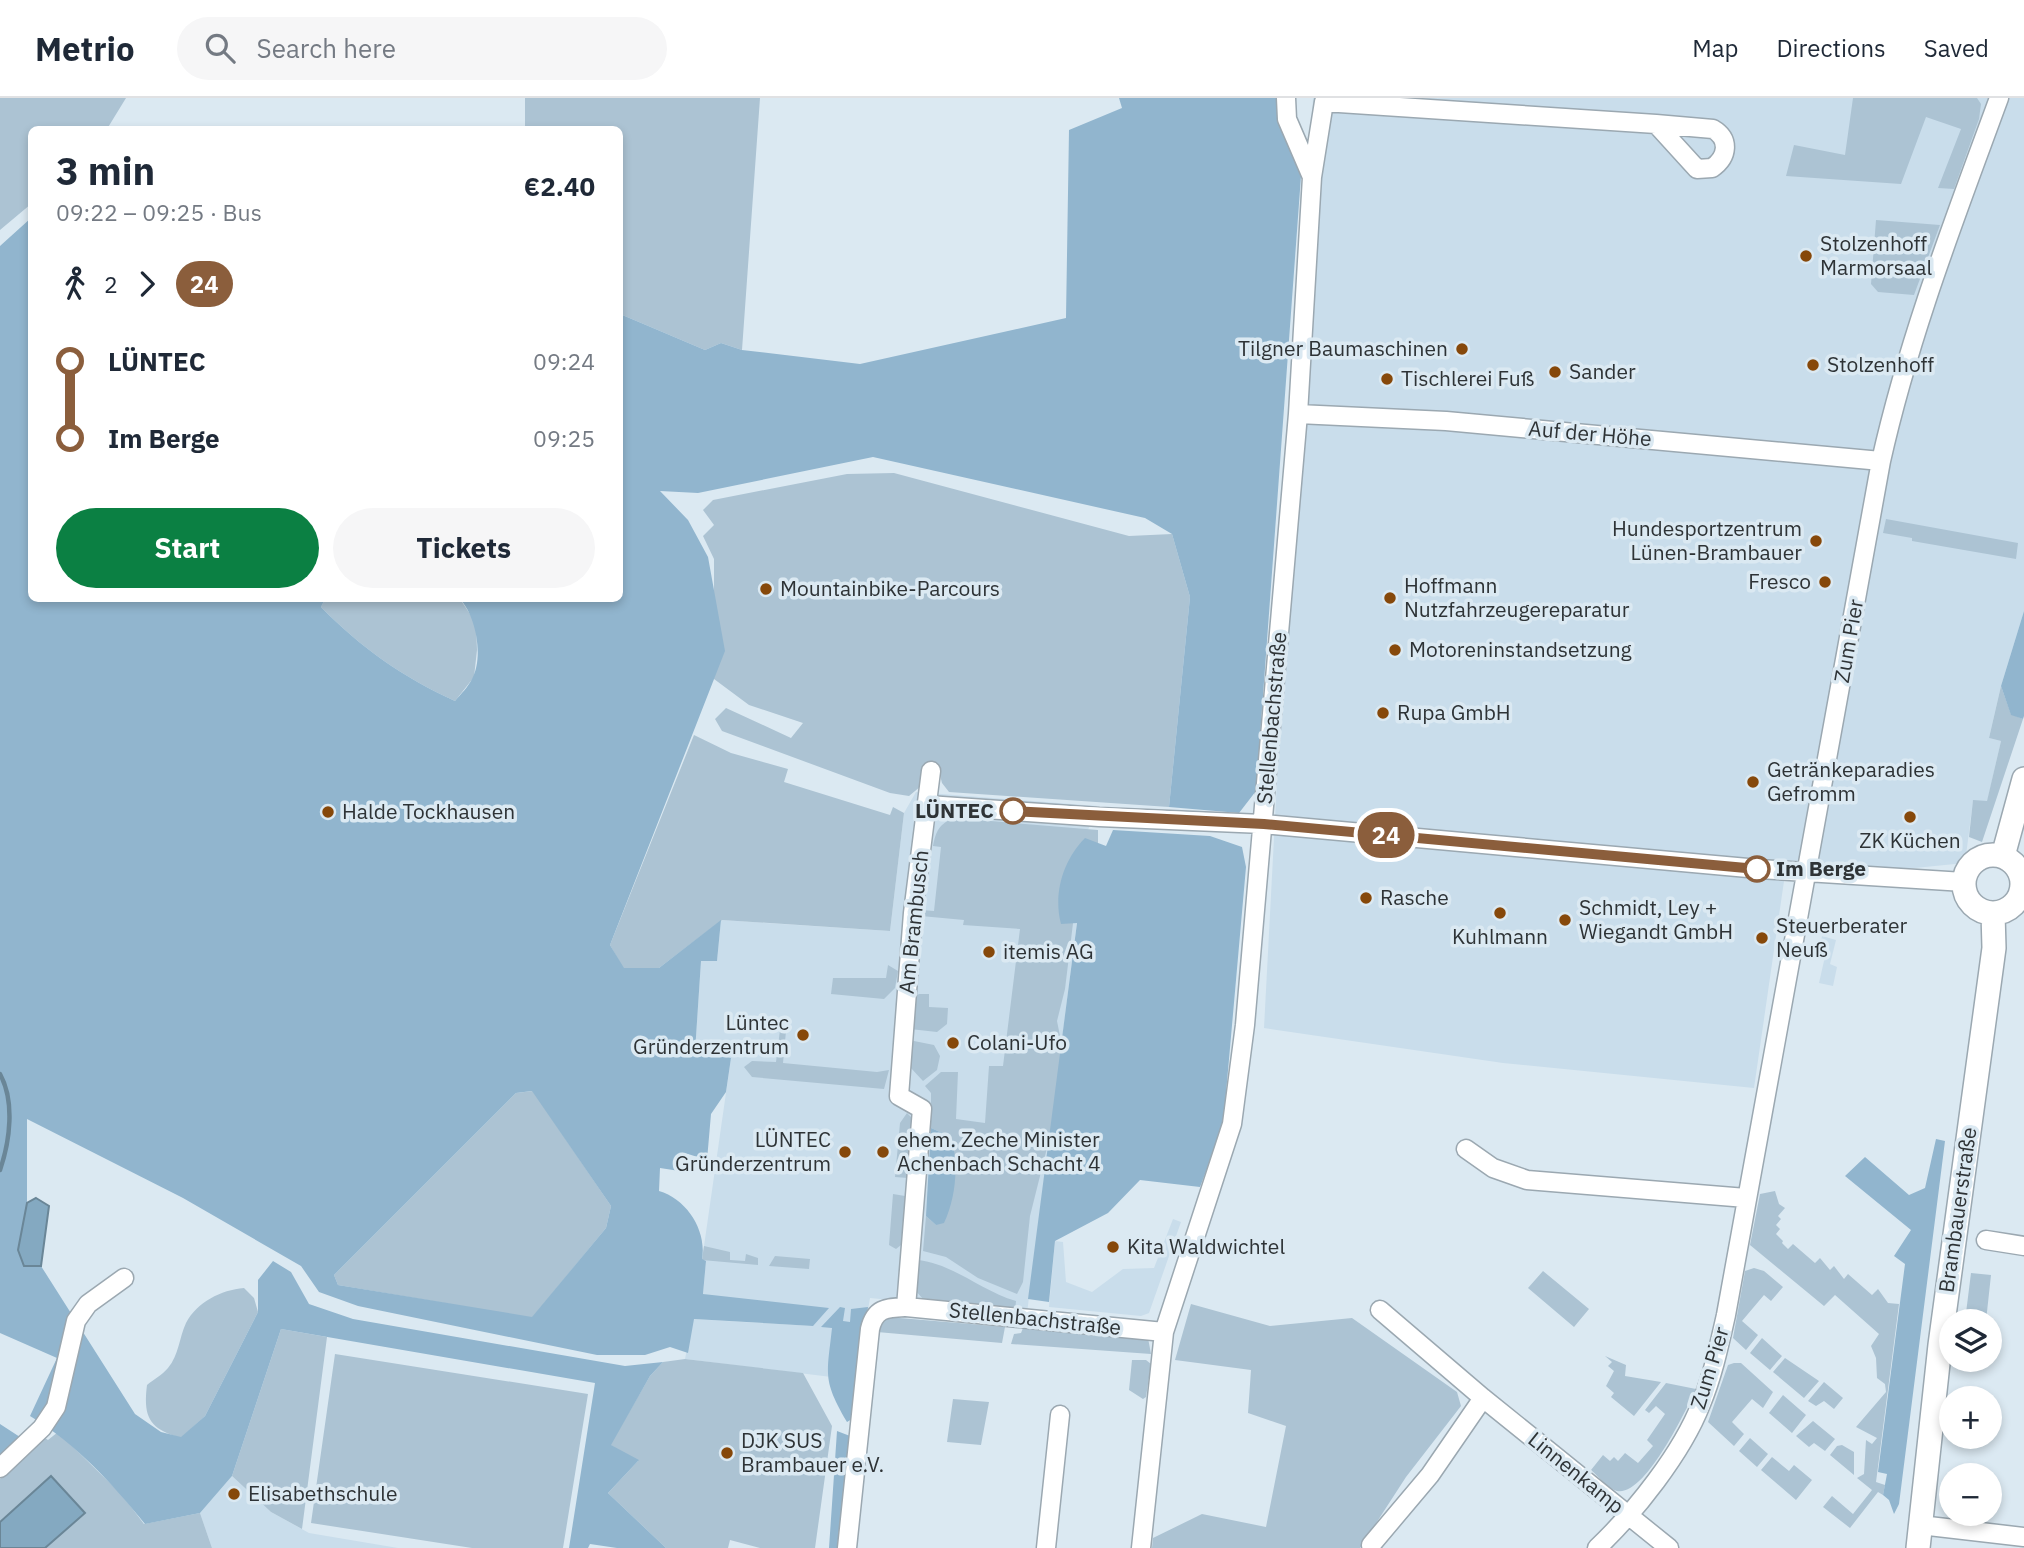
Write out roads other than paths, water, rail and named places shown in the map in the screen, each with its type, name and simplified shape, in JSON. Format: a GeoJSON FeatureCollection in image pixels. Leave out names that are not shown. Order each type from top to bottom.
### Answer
{"type":"FeatureCollection","features":[{"type":"Feature","properties":{"kind":"main road"},"geometry":{"type":"LineString","coordinates":[[2003,856],[2024,779]]}},
{"type":"Feature","properties":{"kind":"main road"},"geometry":{"type":"LineString","coordinates":[[1985,855],[2003,856],[2019,869],[2024,883],[2018,901],[2003,912],[1993,913],[1972,904],[1964,882],[1966,873],[1977,859],[1985,855]]}},
{"type":"Feature","properties":{"kind":"main road","name":"Brambauerstraße"},"geometry":{"type":"LineString","coordinates":[[1917,1548],[1940,1345],[1991,972],[1993,913]]}},
{"type":"Feature","properties":{"kind":"street","name":"Stellenbachstraße"},"geometry":{"type":"LineString","coordinates":[[1286,98],[1287,119],[1312,177]]}},
{"type":"Feature","properties":{"kind":"street","name":"Zum Pier"},"geometry":{"type":"LineString","coordinates":[[1597,1548],[1628,1515],[1668,1462],[1700,1407],[1714,1369],[1881,461],[1897,391],[1916,330],[1999,98]]}},
{"type":"Feature","properties":{"kind":"street","name":"Stellenbachstraße"},"geometry":{"type":"LineString","coordinates":[[1141,1548],[1164,1332],[1232,1124],[1245,1025],[1298,414],[1312,177],[1324,102],[1489,106],[1657,124]]}},
{"type":"Feature","properties":{"kind":"street","name":"Auf der Höhe"},"geometry":{"type":"LineString","coordinates":[[1298,414],[1446,421],[1881,461]]}},
{"type":"Feature","properties":{"kind":"street"},"geometry":{"type":"LineString","coordinates":[[931,771],[928,805],[1099,817],[1264,824],[1806,872],[1964,882]]}},
{"type":"Feature","properties":{"kind":"street","name":"Am Brambusch"},"geometry":{"type":"LineString","coordinates":[[906,1307],[922,1110],[899,1096],[912,925],[928,805]]}},
{"type":"Feature","properties":{"kind":"street"},"geometry":{"type":"LineString","coordinates":[[1466,1149],[1493,1168],[1527,1180],[1746,1198]]}},
{"type":"Feature","properties":{"kind":"street"},"geometry":{"type":"LineString","coordinates":[[1986,1240],[2024,1245]]}},
{"type":"Feature","properties":{"kind":"street"},"geometry":{"type":"LineString","coordinates":[[0,1468],[42,1428],[56,1408],[76,1321],[88,1304],[124,1278]]}},
{"type":"Feature","properties":{"kind":"street","name":"Stellenbachstraße"},"geometry":{"type":"LineString","coordinates":[[906,1307],[1164,1332]]}},
{"type":"Feature","properties":{"kind":"street"},"geometry":{"type":"LineString","coordinates":[[847,1548],[873,1316],[884,1308],[906,1307]]}},
{"type":"Feature","properties":{"kind":"street","name":"Linnenkamp"},"geometry":{"type":"LineString","coordinates":[[1380,1310],[1483,1398],[1669,1548]]}},
{"type":"Feature","properties":{"kind":"street"},"geometry":{"type":"LineString","coordinates":[[1371,1545],[1430,1475],[1483,1398]]}},
{"type":"Feature","properties":{"kind":"street"},"geometry":{"type":"LineString","coordinates":[[1046,1548],[1060,1415]]}},
{"type":"Feature","properties":{"kind":"street"},"geometry":{"type":"LineString","coordinates":[[1920,1525],[2024,1537]]}},
{"type":"Feature","properties":{"kind":"waterway"},"geometry":{"type":"LineString","coordinates":[[0,1074],[8,1096],[9,1109],[6,1147],[0,1170]]}},
{"type":"Feature","properties":{"kind":"place","name":"Stolzenhoff Marmorsaal"},"geometry":{"type":"Point","coordinates":[1806,256]}},
{"type":"Feature","properties":{"kind":"place","name":"Tilgner Baumaschinen"},"geometry":{"type":"Point","coordinates":[1462,349]}},
{"type":"Feature","properties":{"kind":"place","name":"Stolzenhoff"},"geometry":{"type":"Point","coordinates":[1813,365]}},
{"type":"Feature","properties":{"kind":"place","name":"Sander"},"geometry":{"type":"Point","coordinates":[1555,372]}},
{"type":"Feature","properties":{"kind":"place","name":"Tischlerei Fuß"},"geometry":{"type":"Point","coordinates":[1387,379]}},
{"type":"Feature","properties":{"kind":"place","name":"Hundesportzentrum Lünen-Brambauer"},"geometry":{"type":"Point","coordinates":[1816,541]}},
{"type":"Feature","properties":{"kind":"place","name":"Fresco"},"geometry":{"type":"Point","coordinates":[1825,582]}},
{"type":"Feature","properties":{"kind":"place","name":"Mountainbike-Parcours"},"geometry":{"type":"Point","coordinates":[766,589]}},
{"type":"Feature","properties":{"kind":"place","name":"Hoffmann Nutzfahrzeugereparatur"},"geometry":{"type":"Point","coordinates":[1390,598]}},
{"type":"Feature","properties":{"kind":"place","name":"Motoreninstandsetzung"},"geometry":{"type":"Point","coordinates":[1395,650]}},
{"type":"Feature","properties":{"kind":"place","name":"Rupa GmbH"},"geometry":{"type":"Point","coordinates":[1383,713]}},
{"type":"Feature","properties":{"kind":"place","name":"Getränkeparadies Gefromm"},"geometry":{"type":"Point","coordinates":[1753,782]}},
{"type":"Feature","properties":{"kind":"place","name":"LÜNTEC"},"geometry":{"type":"Point","coordinates":[1013,811]}},
{"type":"Feature","properties":{"kind":"place","name":"Halde Tockhausen"},"geometry":{"type":"Point","coordinates":[328,812]}},
{"type":"Feature","properties":{"kind":"place","name":"ZK Küchen"},"geometry":{"type":"Point","coordinates":[1910,817]}},
{"type":"Feature","properties":{"kind":"place","name":"Im Berge"},"geometry":{"type":"Point","coordinates":[1757,869]}},
{"type":"Feature","properties":{"kind":"place","name":"Rasche"},"geometry":{"type":"Point","coordinates":[1366,898]}},
{"type":"Feature","properties":{"kind":"place","name":"Kuhlmann"},"geometry":{"type":"Point","coordinates":[1500,913]}},
{"type":"Feature","properties":{"kind":"place","name":"Schmidt, Ley + Wiegandt GmbH"},"geometry":{"type":"Point","coordinates":[1565,920]}},
{"type":"Feature","properties":{"kind":"place","name":"Steuerberater Neuß"},"geometry":{"type":"Point","coordinates":[1762,938]}},
{"type":"Feature","properties":{"kind":"place","name":"itemis AG"},"geometry":{"type":"Point","coordinates":[989,952]}},
{"type":"Feature","properties":{"kind":"place","name":"Lüntec Gründerzentrum"},"geometry":{"type":"Point","coordinates":[803,1035]}},
{"type":"Feature","properties":{"kind":"place","name":"Colani-Ufo"},"geometry":{"type":"Point","coordinates":[953,1043]}},
{"type":"Feature","properties":{"kind":"place","name":"LÜNTEC Gründerzentrum"},"geometry":{"type":"Point","coordinates":[845,1152]}},
{"type":"Feature","properties":{"kind":"place","name":"ehem. Zeche Minister Achenbach Schacht 4"},"geometry":{"type":"Point","coordinates":[883,1152]}},
{"type":"Feature","properties":{"kind":"place","name":"Kita Waldwichtel"},"geometry":{"type":"Point","coordinates":[1113,1247]}},
{"type":"Feature","properties":{"kind":"place","name":"DJK SUS Brambauer e.V."},"geometry":{"type":"Point","coordinates":[727,1453]}},
{"type":"Feature","properties":{"kind":"place","name":"Elisabethschule"},"geometry":{"type":"Point","coordinates":[234,1494]}}]}
